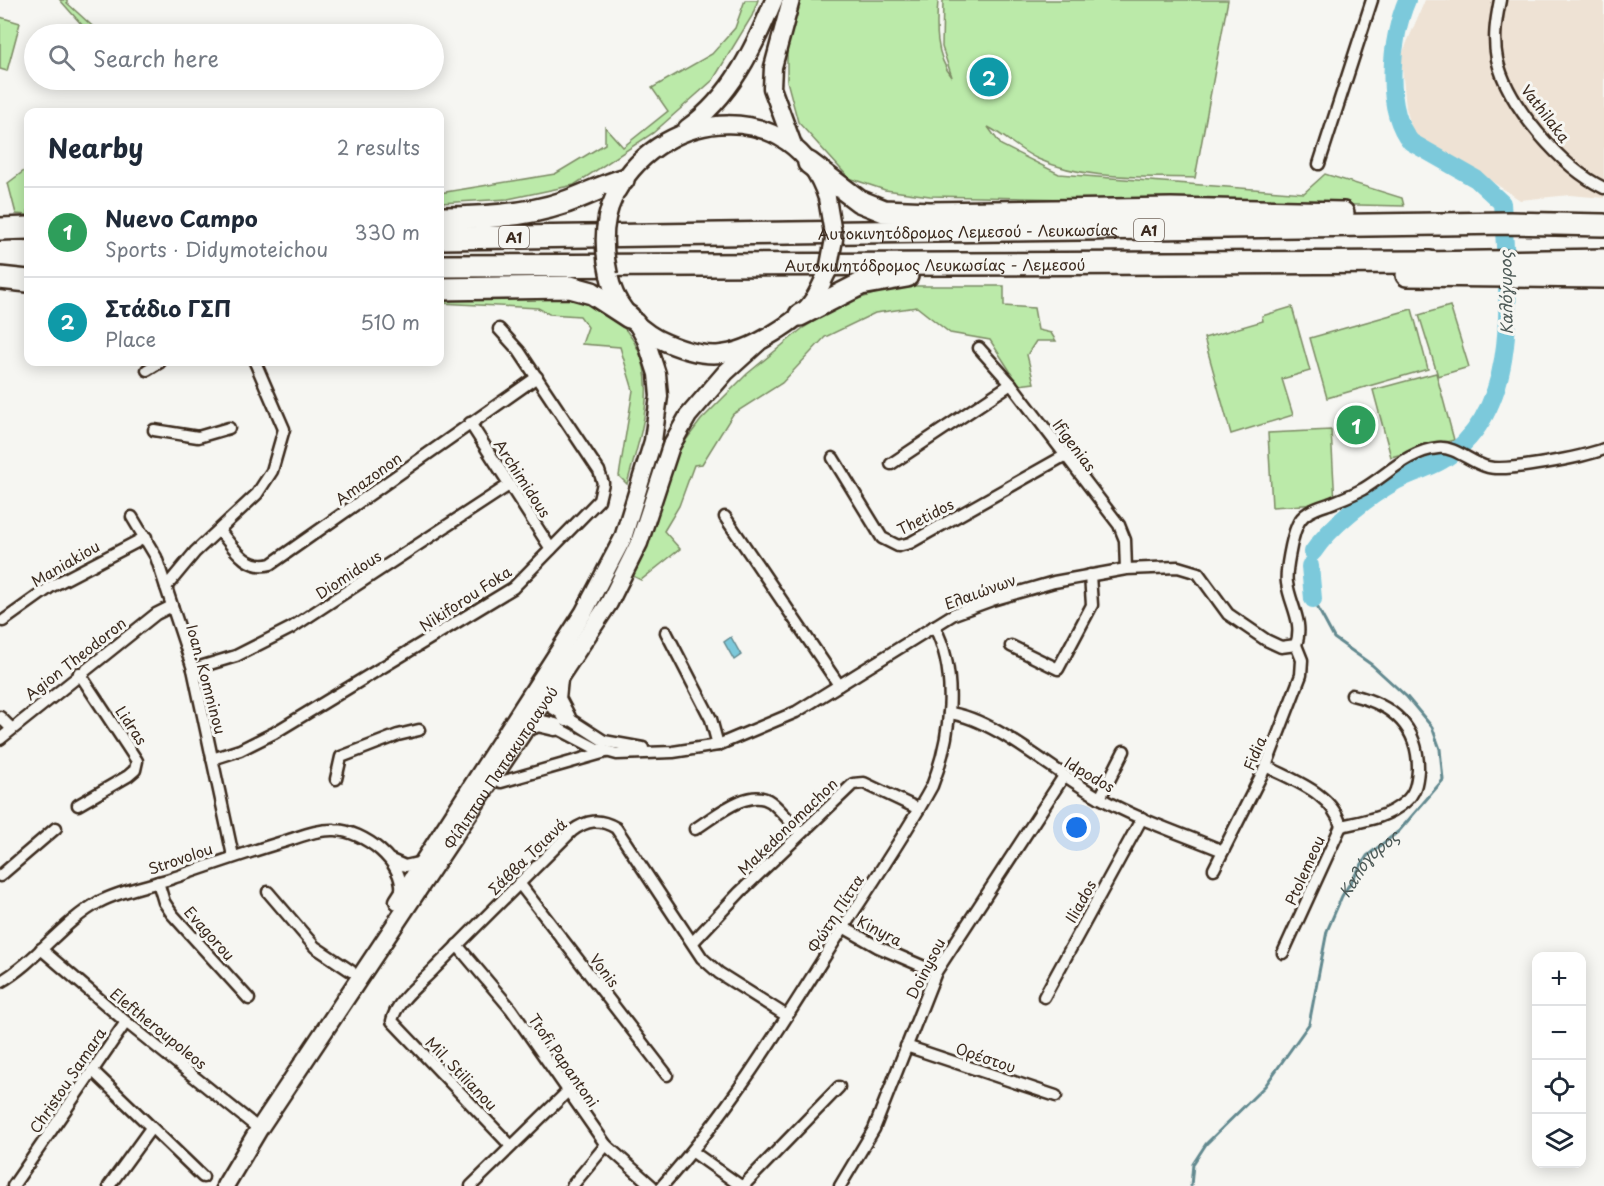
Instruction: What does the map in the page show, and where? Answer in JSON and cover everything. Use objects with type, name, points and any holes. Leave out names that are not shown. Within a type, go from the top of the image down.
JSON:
[{"type":"highway","points":[[809,163],[859,201],[884,211],[930,213],[1171,209],[1433,220]]},
{"type":"highway","points":[[444,218],[506,215],[619,188]]},
{"type":"highway","points":[[1511,218],[1604,214]]},
{"type":"highway","name":"Αυτοκινητόδρομος Λεμεσού - Λευκωσίας","points":[[444,238],[1511,218],[1604,225]]},
{"type":"highway","points":[[0,229],[24,228]]},
{"type":"highway","points":[[0,243],[24,242]]},
{"type":"highway","name":"Αυτοκινητόδρομος Λευκωσίας - Λεμεσού","points":[[444,266],[1604,260]]},
{"type":"highway","points":[[1284,273],[1432,262]]},
{"type":"highway","points":[[0,275],[24,273]]},
{"type":"highway","points":[[800,315],[861,284],[900,276],[1284,273],[1526,278],[1604,276]]},
{"type":"highway","points":[[0,275],[24,281]]},
{"type":"highway","points":[[0,283],[24,282]]},
{"type":"highway","points":[[444,289],[570,287],[592,293],[632,320]]},
{"type":"highway","points":[[0,293],[24,293]]},
{"type":"main road","points":[[669,140],[682,133],[709,126],[737,124],[768,130],[794,146],[809,163],[827,198],[834,239],[828,272],[811,303],[800,315],[758,343],[726,355],[693,353],[650,335],[632,320],[612,292],[604,237],[608,210],[619,188],[637,163],[669,140],[698,120],[732,82],[758,39],[774,0]]},
{"type":"main road","points":[[791,0],[773,67],[772,88],[794,146]]},
{"type":"main road","name":"Φίλιππου Παπακυπριανού","points":[[225,1186],[255,1125],[351,971],[423,862],[533,705],[595,595],[623,538],[653,441],[658,414],[658,384],[646,340],[632,320]]},
{"type":"main road","name":"Φίλιππου Παπακυπριανού","points":[[208,1182],[255,1125],[524,729],[533,705],[560,676],[609,603],[639,543],[672,446],[688,416],[726,372],[758,343]]},
{"type":"main road","points":[[524,729],[538,723],[561,722],[557,699],[560,676]]},
{"type":"street","points":[[1319,164],[1372,0]]},
{"type":"street","name":"Vathilaka","points":[[1500,0],[1494,27],[1497,60],[1510,94],[1567,163],[1591,182],[1604,188]]},
{"type":"street","name":"Nikiforou Foka","points":[[212,759],[264,739],[475,612],[520,582],[597,503],[603,483],[599,471],[519,351],[499,329]]},
{"type":"street","name":"Ifigenias","points":[[979,348],[1011,384],[1119,525],[1125,540],[1126,569]]},
{"type":"street","points":[[147,370],[154,366]]},
{"type":"street","points":[[166,587],[190,558],[264,486],[272,471],[283,439],[283,424],[257,366]]},
{"type":"street","name":"Amazonon","points":[[219,530],[248,563],[259,566],[271,564],[537,377]]},
{"type":"street","points":[[891,464],[1011,384]]},
{"type":"street","name":"Archimidous","points":[[470,423],[552,549]]},
{"type":"street","points":[[154,430],[198,437],[229,428]]},
{"type":"street","name":"Fidia","points":[[1214,869],[1266,766],[1301,675],[1302,660],[1296,645],[1299,628],[1287,583],[1286,567],[1298,523],[1307,513],[1363,489],[1417,453],[1436,448],[1453,450],[1478,464],[1496,468],[1576,458],[1604,449]]},
{"type":"street","name":"Thetidos","points":[[832,458],[882,538],[898,546],[910,543],[1064,456]]},
{"type":"street","name":"Diomidous","points":[[193,669],[236,656],[291,628],[509,485]]},
{"type":"street","name":"Ioan. Komninou","points":[[132,517],[146,537],[166,587],[193,669],[233,856]]},
{"type":"street","points":[[725,517],[839,685]]},
{"type":"street","name":"Maniakiou","points":[[3,621],[52,586],[146,537]]},
{"type":"street","name":"Ελαιώνων","points":[[533,705],[606,752],[629,754],[674,752],[718,745],[796,712],[954,614],[992,600],[1090,575],[1126,569],[1178,567],[1198,573],[1228,614],[1266,640],[1281,646],[1296,645]]},
{"type":"street","points":[[1011,646],[1058,669],[1092,605],[1090,575]]},
{"type":"street","name":"Agion Theodoron","points":[[0,739],[10,728],[79,673],[156,614],[172,606]]},
{"type":"street","name":"Φώτη Πίττα","points":[[662,1186],[693,1152],[787,1016],[919,809],[939,767],[949,713],[945,658],[934,626]]},
{"type":"street","points":[[666,632],[711,719],[718,745]]},
{"type":"street","name":"Lidras","points":[[78,805],[129,777],[135,770],[137,762],[133,752],[79,673]]},
{"type":"street","points":[[1341,826],[1373,819],[1396,809],[1410,797],[1417,780],[1415,744],[1402,719],[1381,703],[1352,694]]},
{"type":"street","name":"Ελαιώνων","points":[[533,705],[561,722],[604,741],[674,752]]},
{"type":"street","name":"Idpodos","points":[[949,713],[973,718],[1100,798],[1223,851]]},
{"type":"street","points":[[0,717],[10,728]]},
{"type":"street","points":[[336,779],[341,757],[398,735],[419,730]]},
{"type":"street","points":[[1100,798],[1124,751]]},
{"type":"street","points":[[501,782],[606,752]]},
{"type":"street","name":"Ptolemeou","points":[[1266,766],[1329,802],[1341,826],[1284,953]]},
{"type":"street","name":"Doinysou","points":[[840,1186],[874,1129],[936,972],[1064,776]]},
{"type":"street","name":"Makedonomachon","points":[[693,942],[846,789],[858,782],[919,809]]},
{"type":"street","points":[[694,829],[744,800],[757,796],[771,802],[801,833]]},
{"type":"street","name":"Iliados","points":[[1044,998],[1142,818]]},
{"type":"street","name":"Σάββα Τσιανά","points":[[392,1022],[400,1004],[457,945],[572,831],[591,821],[603,821],[619,831],[702,958],[718,973],[787,1016]]},
{"type":"street","points":[[0,876],[56,828]]},
{"type":"street","name":"Strovolou","points":[[0,982],[21,969],[75,917],[102,901],[233,856],[317,832],[337,830],[362,837],[388,858],[405,867],[423,862]]},
{"type":"street","name":"Strovolou","points":[[388,858],[401,877],[401,896]]},
{"type":"street","name":"Evagorou","points":[[158,882],[164,902],[172,914],[249,999]]},
{"type":"street","name":"Vonis","points":[[519,883],[667,1075]]},
{"type":"street","points":[[268,892],[315,947],[351,971]]},
{"type":"street","name":"Kinyra","points":[[843,927],[878,948],[936,972]]},
{"type":"street","name":"Ttofi Papantoni","points":[[457,945],[511,1009],[606,1145],[652,1186]]},
{"type":"street","name":"Eleftheroupoleos","points":[[42,949],[126,1022],[255,1125]]},
{"type":"street","name":"Christou Samara","points":[[13,1186],[126,1022]]},
{"type":"street","name":"Mil. Stilianou","points":[[392,1022],[510,1146]]},
{"type":"street","name":"Ορέστου","points":[[906,1046],[1056,1096]]},
{"type":"street","points":[[92,1070],[208,1182]]},
{"type":"street","points":[[693,1152],[742,1186],[839,1087]]},
{"type":"street","points":[[471,1186],[567,1092]]},
{"type":"street","points":[[109,1186],[151,1128]]},
{"type":"street","points":[[572,1186],[606,1145]]},
{"type":"shaded area","points":[[1425,0],[1604,0],[1604,198],[1570,195],[1520,200],[1467,165],[1414,137],[1406,108],[1401,57]]},
{"type":"green space","points":[[60,0],[67,0],[67,3],[90,24],[81,24]]},
{"type":"green space","points":[[745,0],[758,0],[752,16],[713,80],[653,133],[574,185],[508,199],[444,203],[444,192],[555,174],[605,144],[605,127],[623,147],[668,111],[652,88],[712,54],[735,28]]},
{"type":"green space","points":[[800,0],[938,0],[938,40],[942,60],[952,77],[942,47],[943,0],[1228,0],[1195,178],[1115,176],[1076,171],[1038,159],[988,127],[1001,145],[1059,174],[1304,193],[1325,174],[1402,198],[1404,206],[930,196],[885,190],[849,178],[798,122],[787,81],[787,44]]},
{"type":"green space","points":[[0,17],[20,23],[7,71],[0,69]]},
{"type":"green space","points":[[24,171],[24,215],[16,214],[8,183]]},
{"type":"green space","points":[[899,286],[1004,286],[1004,306],[1034,308],[1038,330],[1051,333],[1056,341],[1036,341],[1027,355],[1034,383],[1019,385],[990,340],[950,333],[917,307],[875,313],[825,337],[782,383],[733,414],[702,464],[694,465],[679,506],[664,531],[680,549],[641,580],[633,576],[680,448],[701,420],[747,374],[803,328],[842,304]]},
{"type":"green space","points":[[577,294],[613,317],[630,335],[640,354],[645,375],[644,418],[627,484],[619,476],[633,390],[620,347],[582,344],[588,327],[580,316],[549,314],[538,308],[444,303],[444,295]]},
{"type":"green space","points":[[1450,306],[1469,367],[1438,376],[1419,315]]},
{"type":"green space","points":[[1292,307],[1310,371],[1282,379],[1293,415],[1231,434],[1204,338],[1263,321],[1262,316]]},
{"type":"green space","points":[[1412,309],[1428,369],[1327,398],[1310,338]]},
{"type":"green space","points":[[1436,373],[1454,440],[1391,457],[1373,390]]},
{"type":"green space","points":[[1331,430],[1335,503],[1272,507],[1268,433]]},
{"type":"water","points":[[731,637],[741,655],[734,660],[724,642]]},
{"type":"waterway","name":"Καλόγυρος","points":[[1313,552],[1339,522],[1374,495],[1396,481],[1441,461],[1468,439],[1487,411],[1499,379],[1505,344],[1507,271],[1502,203],[1476,179],[1411,142],[1402,128],[1396,111],[1392,72],[1397,33],[1407,0]]},
{"type":"waterway","name":"Καλόγυρος","points":[[1310,566],[1313,599]]},
{"type":"waterway","name":"Καλόγυρος","points":[[1191,1186],[1193,1164],[1206,1144],[1265,1086],[1309,1024],[1327,931],[1342,896],[1367,856],[1399,831],[1443,780],[1440,749],[1432,727],[1407,697],[1372,665],[1334,638],[1313,599]]},
{"type":"place","name":"Στάδιο ΓΣΠ","points":[[989,77]]},
{"type":"place","name":"Nuevo Campo","points":[[1356,425]]}]
